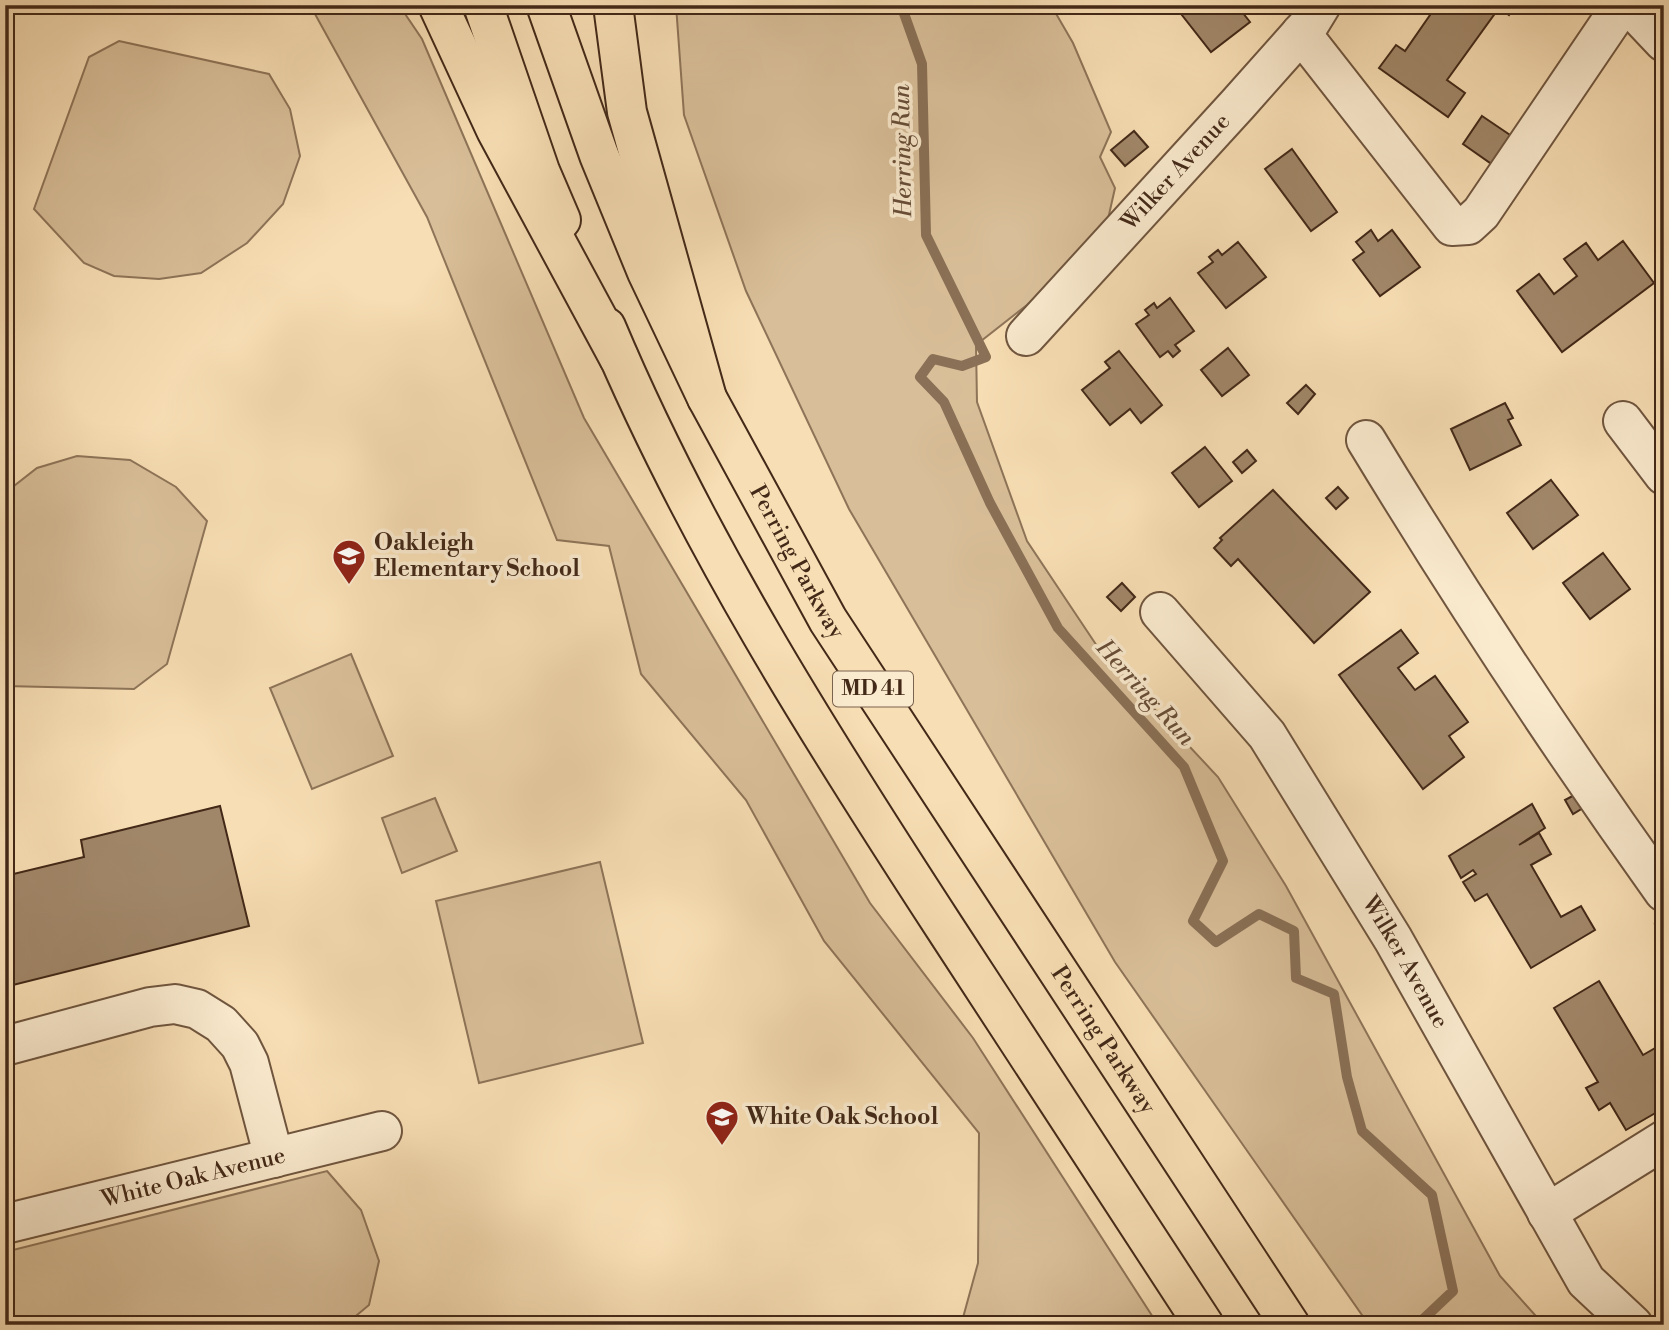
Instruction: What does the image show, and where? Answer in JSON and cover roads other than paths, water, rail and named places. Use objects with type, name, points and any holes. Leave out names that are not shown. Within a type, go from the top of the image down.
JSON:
[{"type":"main road","points":[[439,5],[496,130],[619,358]]},
{"type":"main road","name":"MD 41","points":[[483,5],[540,171],[619,358],[693,509],[775,656],[850,780],[1204,1325]]},
{"type":"main road","name":"Perring Parkway","points":[[546,5],[609,179],[647,272],[707,398],[828,620],[1290,1325]]},
{"type":"main road","points":[[613,5],[627,112],[707,398]]},
{"type":"street","points":[[1311,19],[1452,226],[1468,225],[1481,213],[1622,5]]},
{"type":"street","points":[[1629,5],[1664,42]]},
{"type":"street","name":"Wilker Avenue","points":[[1026,336],[1311,19]]},
{"type":"street","points":[[1623,421],[1664,475]]},
{"type":"street","points":[[1366,440],[1463,599],[1580,774],[1664,892]]},
{"type":"street","name":"Wilker Avenue","points":[[1160,612],[1268,735],[1393,939],[1587,1281],[1633,1325]]},
{"type":"street","points":[[5,1046],[150,1007],[175,1003],[197,1009],[221,1024],[240,1045],[250,1063],[274,1158]]},
{"type":"street","name":"White Oak Avenue","points":[[5,1224],[383,1131]]},
{"type":"street","points":[[1547,1213],[1664,1140]]},
{"type":"waterway","name":"Herring Run","points":[[901,5],[922,64],[926,235],[986,357],[962,366],[933,359],[920,377],[944,402],[990,503],[1058,628],[1184,767],[1223,861],[1193,921],[1216,942],[1259,914],[1294,931],[1296,978],[1334,994],[1347,1077],[1362,1131],[1432,1195],[1453,1291],[1417,1325]]},
{"type":"place","name":"Oakleigh Elementary School","points":[[349,586]]},
{"type":"place","name":"White Oak School","points":[[722,1147]]}]
